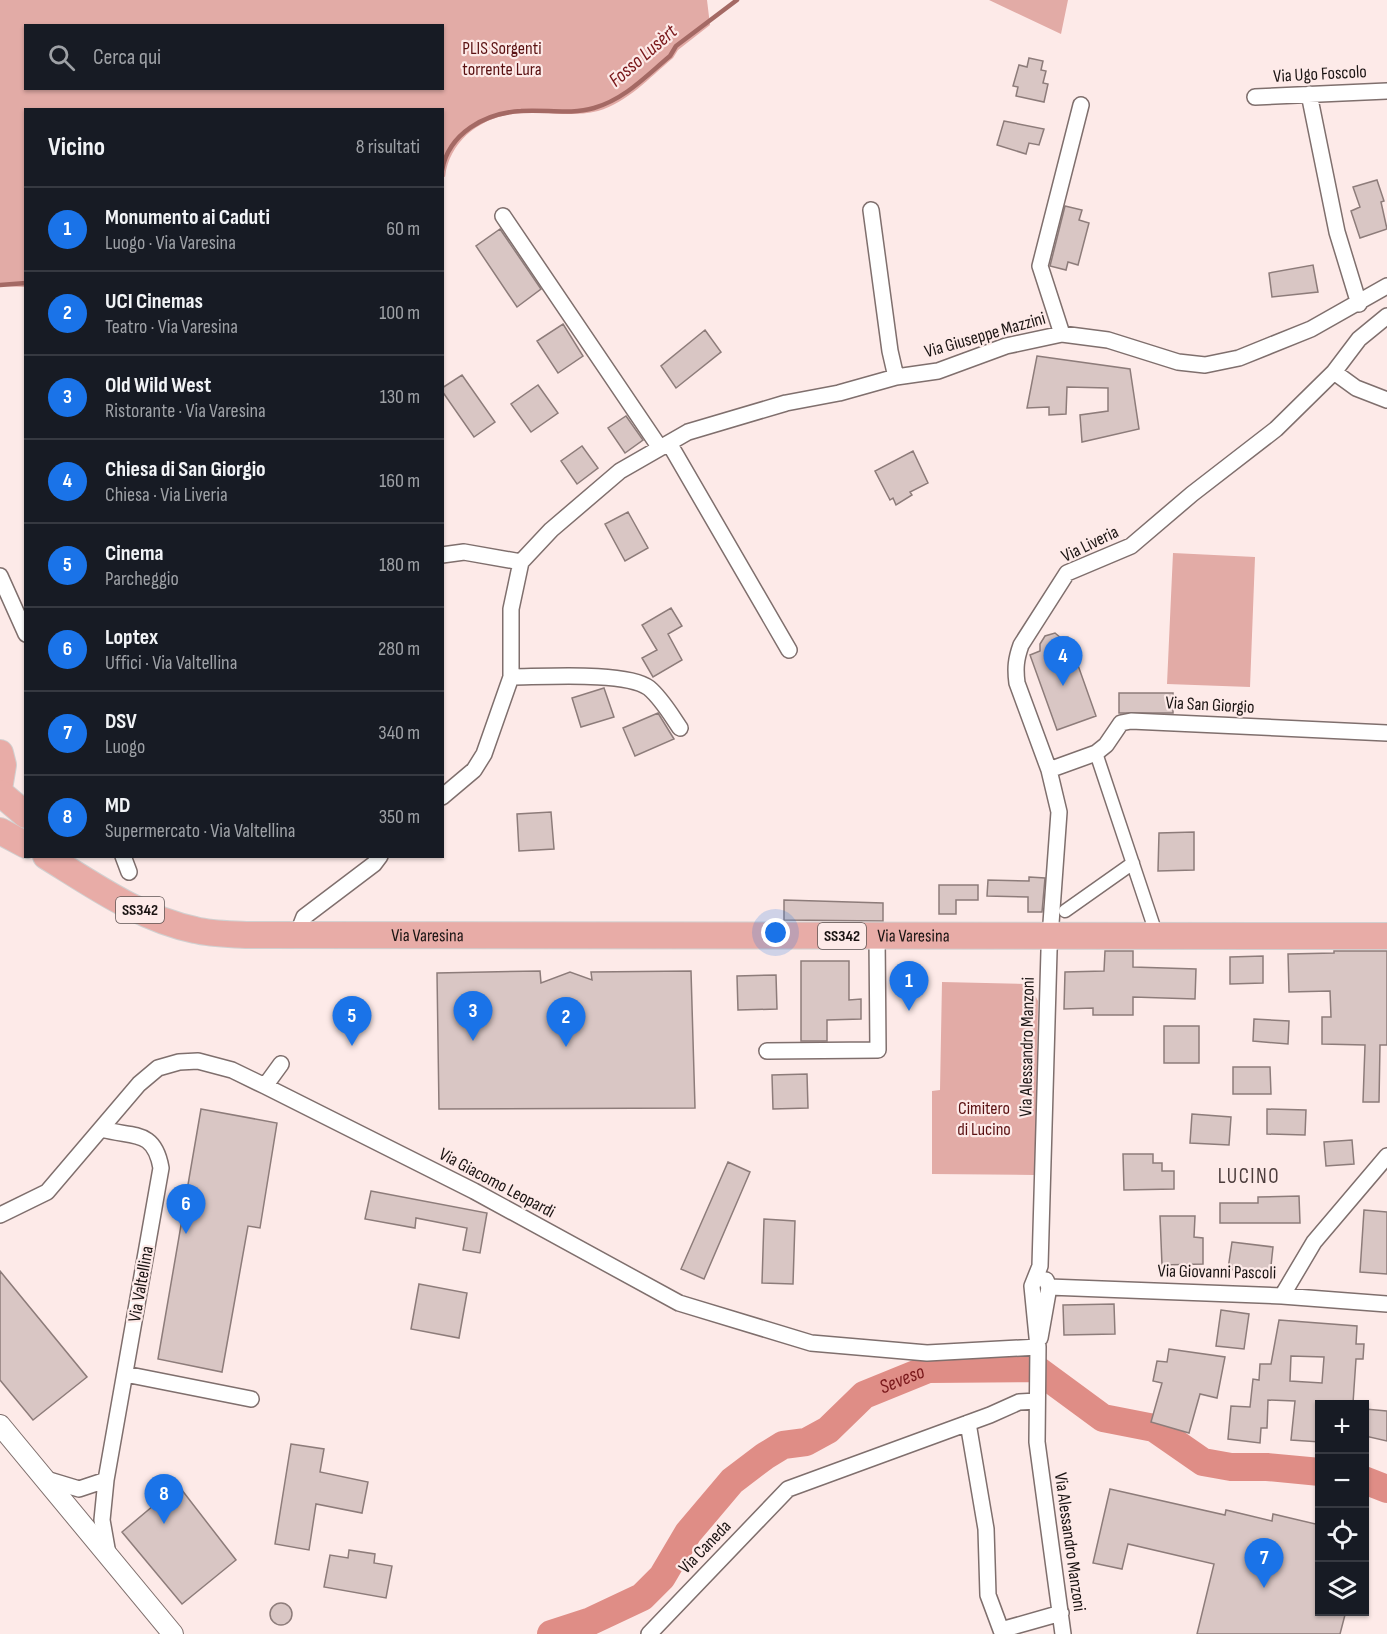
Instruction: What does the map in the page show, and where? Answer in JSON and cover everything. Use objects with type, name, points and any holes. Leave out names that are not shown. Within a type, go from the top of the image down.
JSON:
[{"type":"main road","points":[[0,753],[3,765],[0,783]]},
{"type":"main road","points":[[0,793],[24,813]]},
{"type":"main road","points":[[0,831],[24,843]]},
{"type":"main road","name":"SS342","points":[[49,858],[122,902],[168,923],[196,930],[246,935],[297,935]]},
{"type":"main road","name":"SS342","points":[[81,858],[146,895],[246,935]]},
{"type":"main road","name":"Via Varesina","points":[[297,935],[1387,936]]},
{"type":"street","name":"Via Ugo Foscolo","points":[[1255,97],[1387,91]]},
{"type":"street","points":[[1309,94],[1337,232],[1359,304]]},
{"type":"street","points":[[1062,334],[1040,266],[1081,105]]},
{"type":"street","points":[[871,210],[890,351],[896,377]]},
{"type":"street","points":[[503,216],[665,445],[789,650]]},
{"type":"street","name":"Via Giuseppe Mazzini","points":[[520,562],[592,494],[620,471],[688,432],[775,406],[839,393],[896,377],[938,371],[1023,340],[1062,334],[1108,340],[1178,362],[1205,365],[1239,358],[1311,329],[1359,304],[1387,286]]},
{"type":"street","name":"Via Liveria","points":[[1051,936],[1059,812],[1049,770],[1015,669],[1021,645],[1067,573],[1131,546],[1192,494],[1276,429],[1334,372],[1359,339],[1387,316]]},
{"type":"street","points":[[1334,372],[1356,388],[1387,400]]},
{"type":"street","points":[[444,555],[464,552],[520,562],[511,609],[511,677],[484,754],[474,770],[444,795]]},
{"type":"street","points":[[0,576],[24,630]]},
{"type":"street","points":[[511,677],[595,678],[634,682],[647,687],[660,699],[680,728]]},
{"type":"street","name":"Via San Giorgio","points":[[1049,770],[1096,753],[1106,745],[1121,723],[1131,721],[1387,733]]},
{"type":"street","points":[[1096,753],[1157,936]]},
{"type":"street","points":[[124,858],[129,872]]},
{"type":"street","points":[[297,935],[304,917],[374,864],[378,858]]},
{"type":"street","points":[[1065,911],[1133,863]]},
{"type":"street","points":[[767,1051],[878,1050],[877,936]]},
{"type":"street","name":"Via Alessandro Manzoni","points":[[1051,936],[1040,1266],[1032,1286],[1038,1353],[1038,1462],[1063,1634]]},
{"type":"street","name":"Via Giacomo Leopardi","points":[[0,1215],[47,1192],[140,1084],[158,1068],[178,1062],[198,1061],[232,1070],[266,1086],[474,1191],[679,1303],[811,1343],[927,1353],[1038,1353]]},
{"type":"street","points":[[266,1086],[281,1064]]},
{"type":"street","name":"Via Valtellina","points":[[102,1129],[118,1134],[136,1134],[145,1138],[153,1146],[161,1168],[106,1480],[102,1520],[109,1557]]},
{"type":"street","name":"Via Giovanni Pascoli","points":[[1049,1287],[1282,1296],[1314,1242],[1387,1156]]},
{"type":"street","name":"Via Alessandro Manzoni","points":[[1038,1353],[1045,1324],[1049,1287],[1040,1266]]},
{"type":"street","points":[[1282,1296],[1387,1304]]},
{"type":"street","points":[[125,1374],[251,1399]]},
{"type":"street","points":[[1037,1396],[968,1423],[986,1530],[988,1595],[1001,1630],[1061,1613]]},
{"type":"street","name":"Via Caneda","points":[[650,1634],[788,1489],[968,1423]]},
{"type":"street","points":[[0,1425],[173,1634]]},
{"type":"street","points":[[44,1478],[79,1489],[106,1480]]},
{"type":"green space","name":"PLIS Sorgenti torrente Lura","points":[[0,0],[707,0],[710,25],[678,50],[673,58],[629,96],[598,111],[579,114],[510,114],[483,123],[462,140],[454,151],[445,177],[444,108],[24,108],[24,287],[0,286]]},
{"type":"green space","points":[[989,0],[1068,0],[1061,34]]},
{"type":"green space","points":[[1173,553],[1255,557],[1250,687],[1167,684]]},
{"type":"green space","name":"Cimitero di Lucino","points":[[942,982],[1029,984],[1038,1001],[1035,1175],[932,1174],[932,1091],[940,1090]]},
{"type":"building","points":[[1029,58],[1043,61],[1041,70],[1046,71],[1043,83],[1048,84],[1044,102],[1016,96],[1018,87],[1013,86],[1019,65],[1027,67]]},
{"type":"building","points":[[1004,121],[1044,129],[1039,145],[1029,143],[1026,154],[997,145]]},
{"type":"building","points":[[1377,180],[1384,201],[1381,202],[1387,229],[1360,238],[1351,211],[1360,207],[1353,187]]},
{"type":"building","points":[[1065,206],[1082,210],[1079,220],[1089,223],[1078,265],[1068,262],[1066,270],[1050,266]]},
{"type":"building","points":[[500,229],[541,289],[517,307],[476,246]]},
{"type":"building","points":[[1313,265],[1318,292],[1272,297],[1269,273]]},
{"type":"building","points":[[563,324],[583,356],[558,373],[537,341]]},
{"type":"building","points":[[705,330],[721,352],[676,388],[661,366]]},
{"type":"building","points":[[1037,356],[1130,369],[1139,429],[1082,442],[1080,415],[1108,411],[1108,388],[1067,387],[1066,414],[1049,415],[1049,407],[1027,408]]},
{"type":"building","points":[[462,375],[495,422],[474,437],[444,394],[444,387]]},
{"type":"building","points":[[538,385],[558,413],[531,432],[511,404]]},
{"type":"building","points":[[626,416],[643,440],[625,453],[608,428]]},
{"type":"building","points":[[582,446],[598,468],[577,484],[561,461]]},
{"type":"building","points":[[913,451],[928,483],[910,492],[912,495],[896,505],[893,498],[890,500],[875,471]]},
{"type":"building","points":[[628,512],[648,548],[625,561],[605,524]]},
{"type":"building","points":[[671,608],[682,626],[668,634],[682,660],[653,677],[642,658],[657,650],[642,625]]},
{"type":"building","points":[[1055,633],[1061,638],[1068,637],[1096,716],[1057,730],[1030,655],[1040,651],[1040,644],[1045,636]]},
{"type":"building","points":[[604,688],[614,717],[581,727],[572,698]]},
{"type":"building","points":[[1119,693],[1173,693],[1173,713],[1119,713]]},
{"type":"building","points":[[658,713],[674,739],[635,756],[623,728]]},
{"type":"building","points":[[551,812],[554,849],[519,851],[517,814]]},
{"type":"building","points":[[1194,832],[1194,870],[1158,871],[1159,833]]},
{"type":"building","points":[[1029,877],[1045,878],[1042,912],[1028,912],[1028,897],[987,896],[988,880],[1029,881]]},
{"type":"building","points":[[939,885],[978,885],[978,900],[956,900],[956,914],[939,914]]},
{"type":"building","points":[[784,900],[883,903],[883,921],[784,920]]},
{"type":"building","points":[[1105,951],[1133,951],[1133,967],[1196,969],[1195,999],[1133,997],[1133,1015],[1093,1015],[1093,1008],[1064,1009],[1065,972],[1104,971]]},
{"type":"building","points":[[1334,951],[1387,951],[1387,1045],[1380,1045],[1379,1102],[1363,1102],[1365,1045],[1322,1044],[1322,1017],[1331,1017],[1330,991],[1289,992],[1288,954],[1334,953]]},
{"type":"building","points":[[1263,956],[1263,983],[1230,984],[1230,957]]},
{"type":"building","points":[[801,961],[849,961],[849,1000],[861,999],[861,1019],[827,1020],[827,1041],[801,1041]]},
{"type":"building","points":[[540,971],[541,983],[570,972],[592,980],[591,972],[691,971],[695,1108],[439,1109],[437,973]]},
{"type":"building","points":[[776,975],[777,1009],[738,1010],[737,976]]},
{"type":"building","points":[[1254,1019],[1289,1021],[1288,1044],[1253,1041]]},
{"type":"building","points":[[1164,1026],[1199,1026],[1199,1063],[1164,1063]]},
{"type":"building","points":[[1233,1067],[1270,1067],[1271,1094],[1233,1094]]},
{"type":"building","points":[[807,1074],[808,1108],[773,1109],[772,1075]]},
{"type":"building","points":[[201,1109],[277,1123],[260,1228],[248,1226],[222,1372],[158,1359]]},
{"type":"building","points":[[1267,1109],[1306,1110],[1305,1135],[1267,1134]]},
{"type":"building","points":[[1192,1114],[1231,1117],[1229,1145],[1190,1143]]},
{"type":"building","points":[[1352,1140],[1354,1164],[1326,1166],[1324,1142]]},
{"type":"building","points":[[1123,1154],[1153,1154],[1153,1163],[1162,1163],[1162,1171],[1174,1171],[1174,1189],[1124,1190]]},
{"type":"building","points":[[728,1162],[750,1172],[704,1279],[681,1269]]},
{"type":"building","points":[[371,1191],[487,1213],[480,1253],[463,1250],[467,1228],[416,1218],[415,1228],[365,1219]]},
{"type":"building","points":[[1299,1196],[1300,1223],[1220,1223],[1220,1203],[1258,1203],[1258,1197]]},
{"type":"building","points":[[1364,1210],[1387,1212],[1387,1274],[1360,1272]]},
{"type":"building","points":[[1160,1216],[1195,1216],[1194,1237],[1203,1238],[1203,1264],[1162,1265]]},
{"type":"building","points":[[764,1219],[795,1221],[793,1284],[762,1283]]},
{"type":"building","points":[[1232,1242],[1273,1247],[1270,1275],[1228,1269]]},
{"type":"building","points":[[0,1271],[87,1377],[33,1420],[0,1380]]},
{"type":"building","points":[[419,1284],[467,1293],[459,1338],[411,1329]]},
{"type":"building","points":[[1114,1304],[1115,1334],[1064,1335],[1063,1305]]},
{"type":"building","points":[[1221,1310],[1249,1314],[1244,1349],[1216,1346]]},
{"type":"building","points":[[1279,1320],[1357,1326],[1356,1344],[1364,1344],[1363,1359],[1356,1359],[1353,1400],[1315,1400],[1315,1442],[1291,1440],[1295,1401],[1268,1400],[1267,1428],[1261,1428],[1260,1443],[1228,1439],[1231,1406],[1250,1407],[1253,1379],[1259,1380],[1260,1364],[1271,1364]],"holes":[[[1291,1356],[1324,1357],[1322,1383],[1290,1381]]]},
{"type":"building","points":[[1169,1349],[1225,1357],[1217,1398],[1200,1394],[1189,1433],[1151,1422],[1162,1383],[1153,1381],[1157,1361],[1167,1362]]},
{"type":"building","points":[[1369,1409],[1387,1411],[1387,1441],[1369,1437]]},
{"type":"building","points":[[291,1444],[324,1449],[320,1472],[368,1482],[362,1513],[316,1504],[309,1550],[275,1544]]},
{"type":"building","points":[[178,1485],[236,1560],[182,1604],[122,1532]]},
{"type":"building","points":[[1110,1489],[1225,1515],[1226,1510],[1272,1521],[1273,1514],[1315,1524],[1315,1616],[1345,1616],[1340,1634],[1197,1634],[1214,1564],[1128,1544],[1122,1569],[1093,1563]]},
{"type":"building","points":[[349,1550],[375,1554],[374,1563],[392,1566],[386,1598],[324,1587],[330,1555],[348,1558]]},
{"type":"building","points":[[281,1603],[289,1606],[292,1614],[289,1622],[281,1625],[273,1622],[270,1614],[273,1606]]},
{"type":"waterway","name":"Fosso Lusèrt","points":[[444,164],[452,145],[461,136],[471,127],[494,116],[521,111],[585,110],[616,99],[670,56],[676,46],[737,0]]},
{"type":"waterway","name":"Fosso Lusèrt","points":[[0,285],[24,283]]},
{"type":"waterway","name":"Seveso","points":[[551,1634],[591,1621],[642,1597],[662,1577],[688,1533],[732,1481],[765,1456],[783,1445],[806,1442],[828,1430],[864,1395],[928,1369],[1035,1368],[1103,1418],[1154,1428],[1203,1462],[1231,1467],[1267,1467],[1315,1472]]},
{"type":"waterway","name":"Seveso","points":[[1369,1482],[1387,1489]]},
{"type":"place","name":"Chiesa di San Giorgio","points":[[1063,686]]},
{"type":"place","name":"Monumento ai Caduti","points":[[909,1011]]},
{"type":"place","name":"Old Wild West","points":[[473,1041]]},
{"type":"place","name":"Cinema","points":[[352,1046]]},
{"type":"place","name":"UCI Cinemas","points":[[566,1047]]},
{"type":"place","name":"Loptex","points":[[186,1234]]},
{"type":"place","name":"MD","points":[[164,1524]]},
{"type":"place","name":"DSV","points":[[1264,1588]]},
{"type":"district","name":"LUCINO","points":[[1249,1176]]}]
